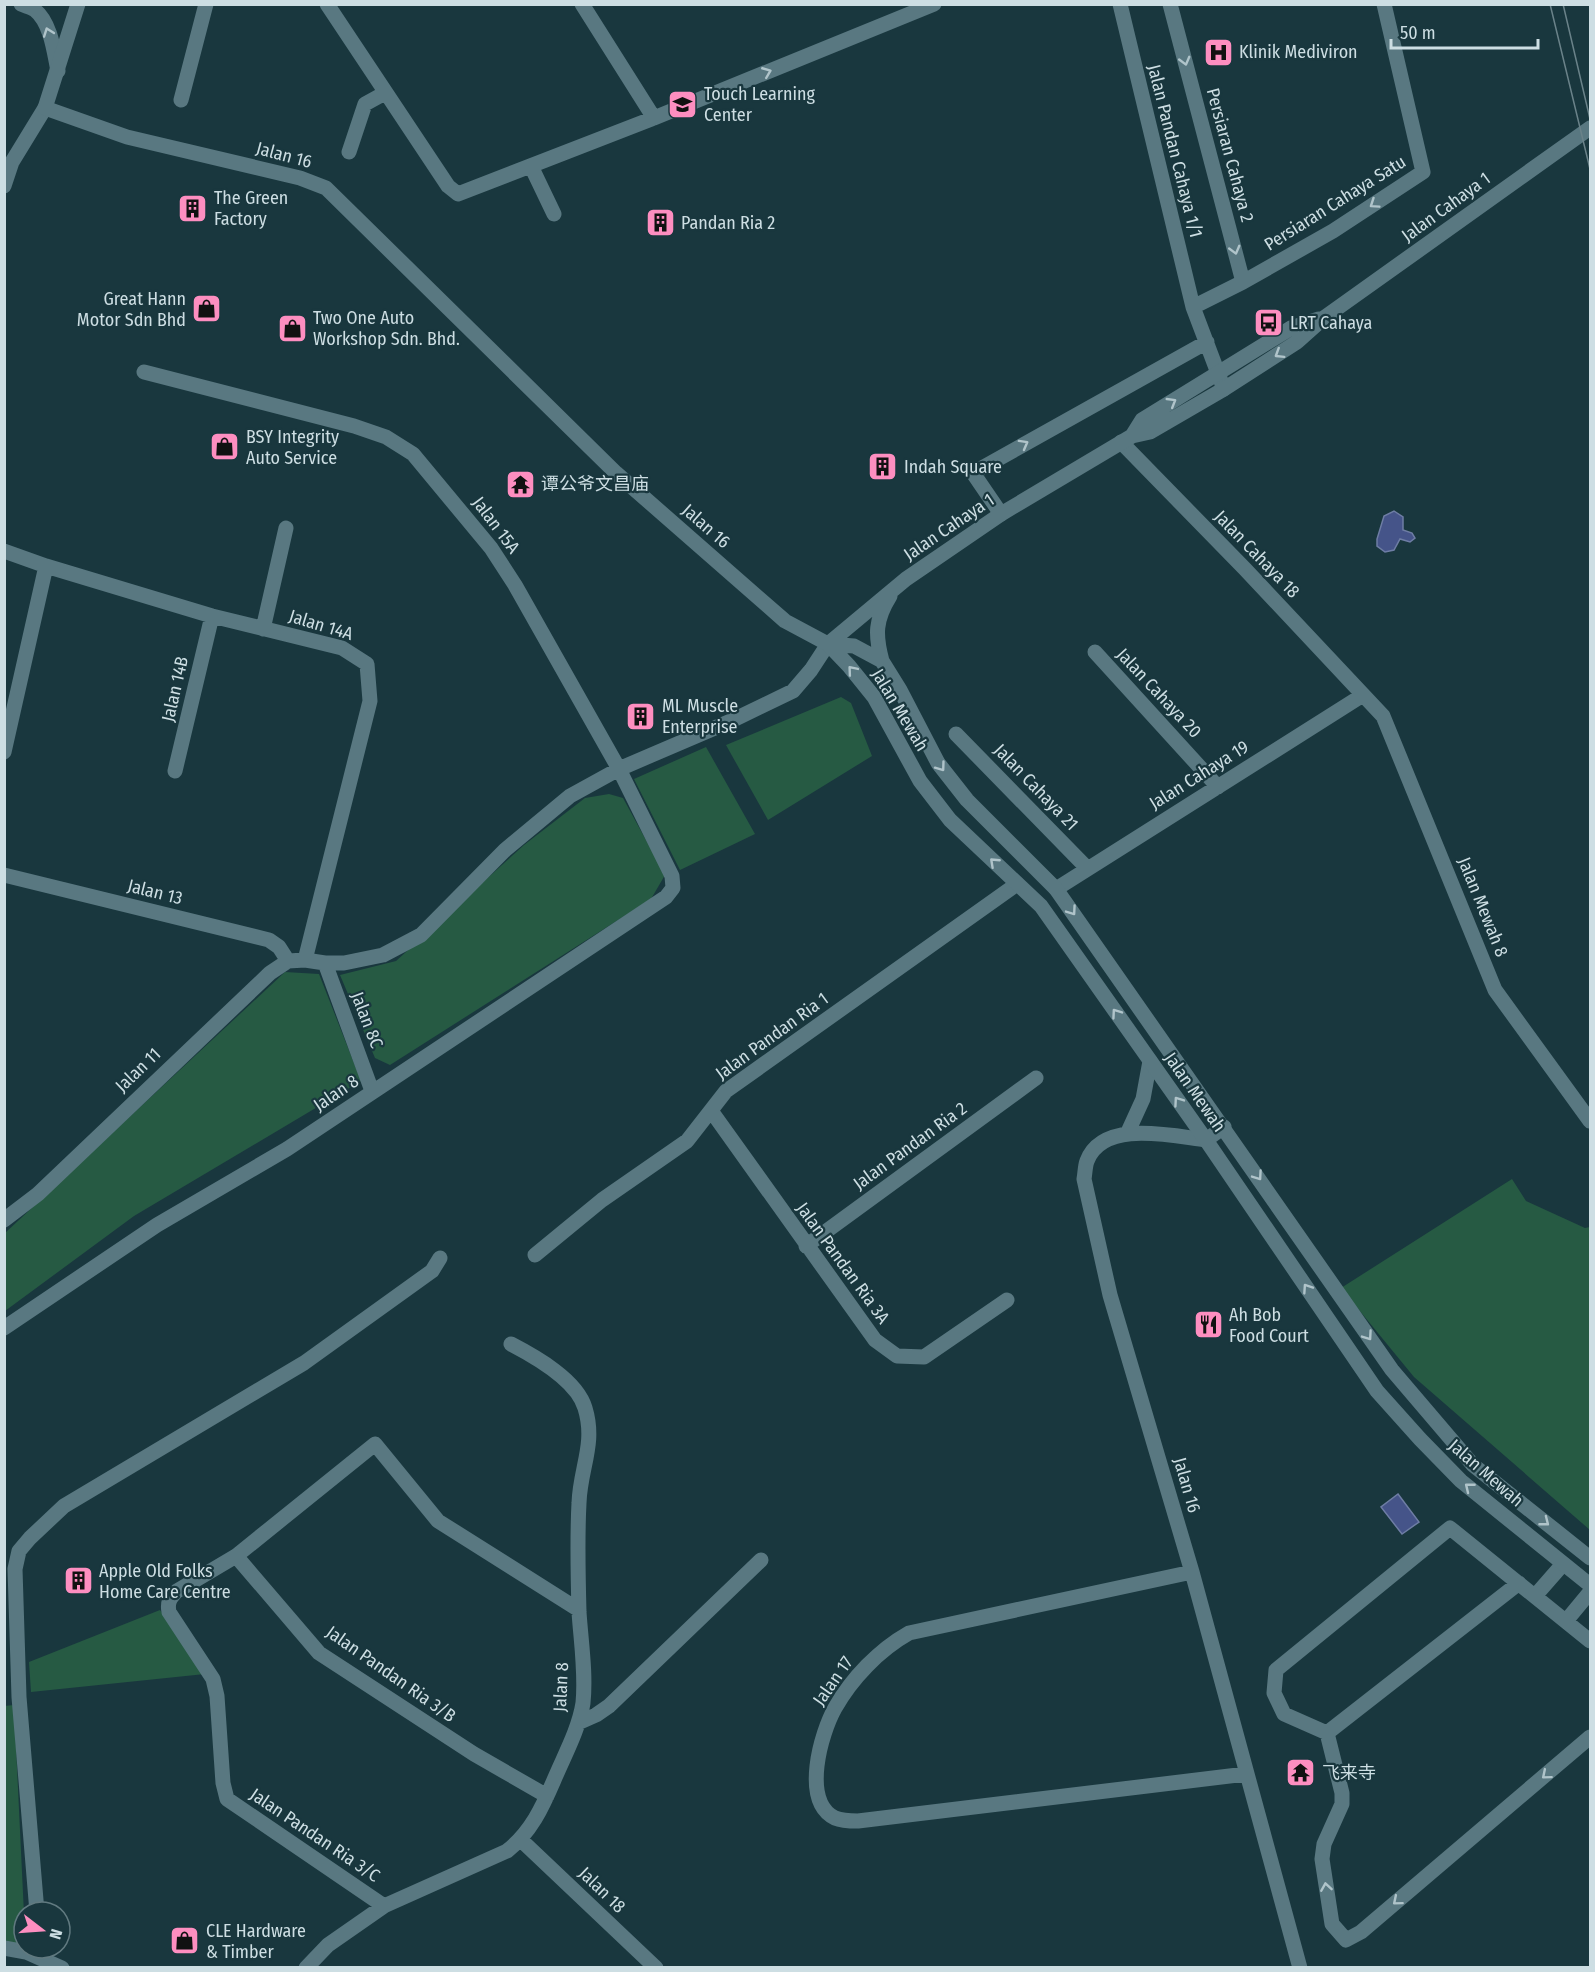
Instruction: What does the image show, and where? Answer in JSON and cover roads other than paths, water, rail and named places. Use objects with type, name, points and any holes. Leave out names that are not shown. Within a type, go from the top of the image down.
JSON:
[{"type":"street","points":[[21,4],[34,10],[44,22],[58,71]]},
{"type":"street","points":[[4,186],[8,161],[45,108],[78,4]]},
{"type":"street","points":[[181,100],[206,4]]},
{"type":"street","points":[[327,4],[448,186],[458,194],[654,118],[934,4]]},
{"type":"street","points":[[582,4],[654,118]]},
{"type":"street","name":"Jalan Pandan Cahaya 1/1","points":[[1120,4],[1193,307],[1222,381]]},
{"type":"street","name":"Persiaran Cahaya 2","points":[[1170,4],[1243,282]]},
{"type":"street","name":"Persiaran Cahaya Satu","points":[[1193,307],[1243,282],[1333,231],[1423,172],[1384,4]]},
{"type":"street","points":[[350,152],[365,104],[385,93]]},
{"type":"street","name":"Jalan 16","points":[[45,108],[127,137],[300,178],[326,188],[616,473],[785,621],[828,644]]},
{"type":"street","name":"Jalan Cahaya 1","points":[[828,644],[896,586],[1001,514],[1126,439],[1150,432],[1222,381],[1298,342],[1324,317],[1590,128]]},
{"type":"street","points":[[531,166],[554,214]]},
{"type":"street","points":[[1001,514],[973,473],[1207,342]]},
{"type":"street","name":"Jalan 15A","points":[[144,372],[354,426],[386,437],[413,454],[491,548],[515,585],[619,769],[672,876]]},
{"type":"street","name":"Jalan Cahaya 18","points":[[1126,439],[1363,695]]},
{"type":"street","points":[[263,628],[286,528]]},
{"type":"street","name":"Jalan 14A","points":[[4,551],[212,616],[342,648],[367,664],[370,701],[305,960]]},
{"type":"street","points":[[4,752],[46,566]]},
{"type":"street","points":[[882,661],[876,640],[878,621],[884,605],[896,586]]},
{"type":"street","name":"Jalan 14B","points":[[176,771],[212,616]]},
{"type":"street","points":[[288,961],[344,963],[383,955],[421,935],[505,850],[570,796],[619,769],[731,721],[793,691],[811,670],[828,644]]},
{"type":"street","name":"Jalan Mewah","points":[[828,644],[854,646],[882,661],[900,690],[938,763],[968,800],[1056,889],[1392,1370],[1433,1421],[1473,1465],[1590,1558]]},
{"type":"street","name":"Jalan Mewah","points":[[828,644],[874,697],[920,781],[950,820],[1041,906],[1206,1140],[1377,1391],[1419,1439],[1461,1481],[1590,1585]]},
{"type":"street","name":"Jalan Cahaya 20","points":[[1095,652],[1218,787]]},
{"type":"street","name":"Jalan Cahaya 19","points":[[1056,889],[1363,695]]},
{"type":"street","name":"Jalan Mewah 8","points":[[1363,695],[1383,716],[1389,726],[1496,990],[1590,1120]]},
{"type":"street","name":"Jalan Cahaya 21","points":[[956,734],[1088,869]]},
{"type":"street","name":"Jalan 13","points":[[4,875],[269,940],[279,946],[288,961]]},
{"type":"street","name":"Jalan 8","points":[[4,1328],[157,1225],[287,1149],[666,897],[673,888],[672,876]]},
{"type":"street","name":"Jalan Pandan Ria 1","points":[[535,1255],[602,1200],[687,1141],[712,1112],[726,1091],[1017,884]]},
{"type":"street","name":"Jalan 11","points":[[4,1220],[38,1194],[237,1003],[270,973],[288,961]]},
{"type":"street","name":"Jalan 8C","points":[[325,963],[372,1091]]},
{"type":"street","points":[[1128,1134],[1143,1099],[1150,1061]]},
{"type":"street","name":"Jalan Pandan Ria 2","points":[[806,1246],[1036,1078]]},
{"type":"street","name":"Jalan Pandan Ria 3A","points":[[712,1112],[875,1340],[897,1356],[924,1357],[1007,1300]]},
{"type":"street","points":[[1206,1140],[1224,1127]]},
{"type":"street","name":"Jalan 16","points":[[1206,1140],[1154,1134],[1110,1137],[1097,1146],[1087,1161],[1084,1179],[1110,1295],[1192,1572],[1300,1968]]},
{"type":"street","points":[[36,1900],[12,1697],[15,1569],[11,1561],[30,1538],[64,1506],[304,1363],[432,1270],[440,1258]]},
{"type":"street","name":"Jalan 8","points":[[306,1968],[328,1945],[384,1906],[507,1851],[522,1840],[547,1796],[578,1723],[584,1687],[579,1610],[579,1500],[590,1435],[585,1406],[566,1379],[532,1355],[511,1344]]},
{"type":"street","name":"Jalan Pandan Ria 3/C","points":[[384,1906],[227,1799],[223,1783],[217,1696],[213,1680],[169,1612],[170,1598],[177,1591],[236,1556],[375,1444],[438,1521],[579,1610]]},
{"type":"street","points":[[1328,1733],[1284,1714],[1274,1693],[1276,1670],[1450,1528],[1590,1641]]},
{"type":"street","name":"Jalan Pandan Ria 3/B","points":[[236,1556],[320,1653],[474,1754],[547,1796]]},
{"type":"street","points":[[578,1723],[609,1706],[761,1560]]},
{"type":"street","points":[[1535,1596],[1563,1564]]},
{"type":"street","name":"Jalan 17","points":[[1192,1572],[909,1634],[892,1643],[876,1656],[849,1687],[832,1715],[818,1752],[819,1800],[825,1810],[835,1818],[858,1821],[1246,1774]]},
{"type":"street","points":[[1328,1733],[1519,1583]]},
{"type":"street","points":[[1566,1622],[1590,1592]]},
{"type":"street","points":[[1328,1733],[1342,1793],[1342,1804],[1324,1844],[1322,1859],[1332,1924],[1346,1940],[1361,1932],[1590,1737]]},
{"type":"street","name":"Jalan 18","points":[[522,1840],[656,1968]]},
{"type":"water","points":[[1394,511],[1403,517],[1403,530],[1412,533],[1415,538],[1410,542],[1400,539],[1394,550],[1385,552],[1377,546],[1377,539],[1384,516]]},
{"type":"water","points":[[1398,1494],[1419,1522],[1402,1534],[1381,1507]]},
{"type":"tram line","points":[[1550,4],[1590,169]]},
{"type":"tram line","points":[[1563,4],[1590,119]]},
{"type":"place","name":"Klinik Mediviron","points":[[1218,52]]},
{"type":"place","name":"Touch Learning Center","points":[[683,104]]},
{"type":"place","name":"The Green Factory","points":[[193,208]]},
{"type":"place","name":"Pandan Ria 2","points":[[660,223]]},
{"type":"place","name":"Great Hann Motor Sdn Bhd","points":[[207,309]]},
{"type":"place","name":"LRT Cahaya","points":[[1269,323]]},
{"type":"place","name":"Two One Auto Workshop Sdn. Bhd.","points":[[292,328]]},
{"type":"place","name":"BSY Integrity Auto Service","points":[[225,447]]},
{"type":"place","name":"Indah Square","points":[[883,467]]},
{"type":"place","name":"谭公爷文昌庙","points":[[520,484]]},
{"type":"place","name":"ML Muscle Enterprise","points":[[641,716]]},
{"type":"place","name":"Ah Bob Food Court","points":[[1208,1325]]},
{"type":"place","name":"Apple Old Folks Home Care Centre","points":[[78,1581]]},
{"type":"place","name":"飞来寺","points":[[1301,1773]]},
{"type":"place","name":"CLE Hardware & Timber","points":[[185,1941]]}]
